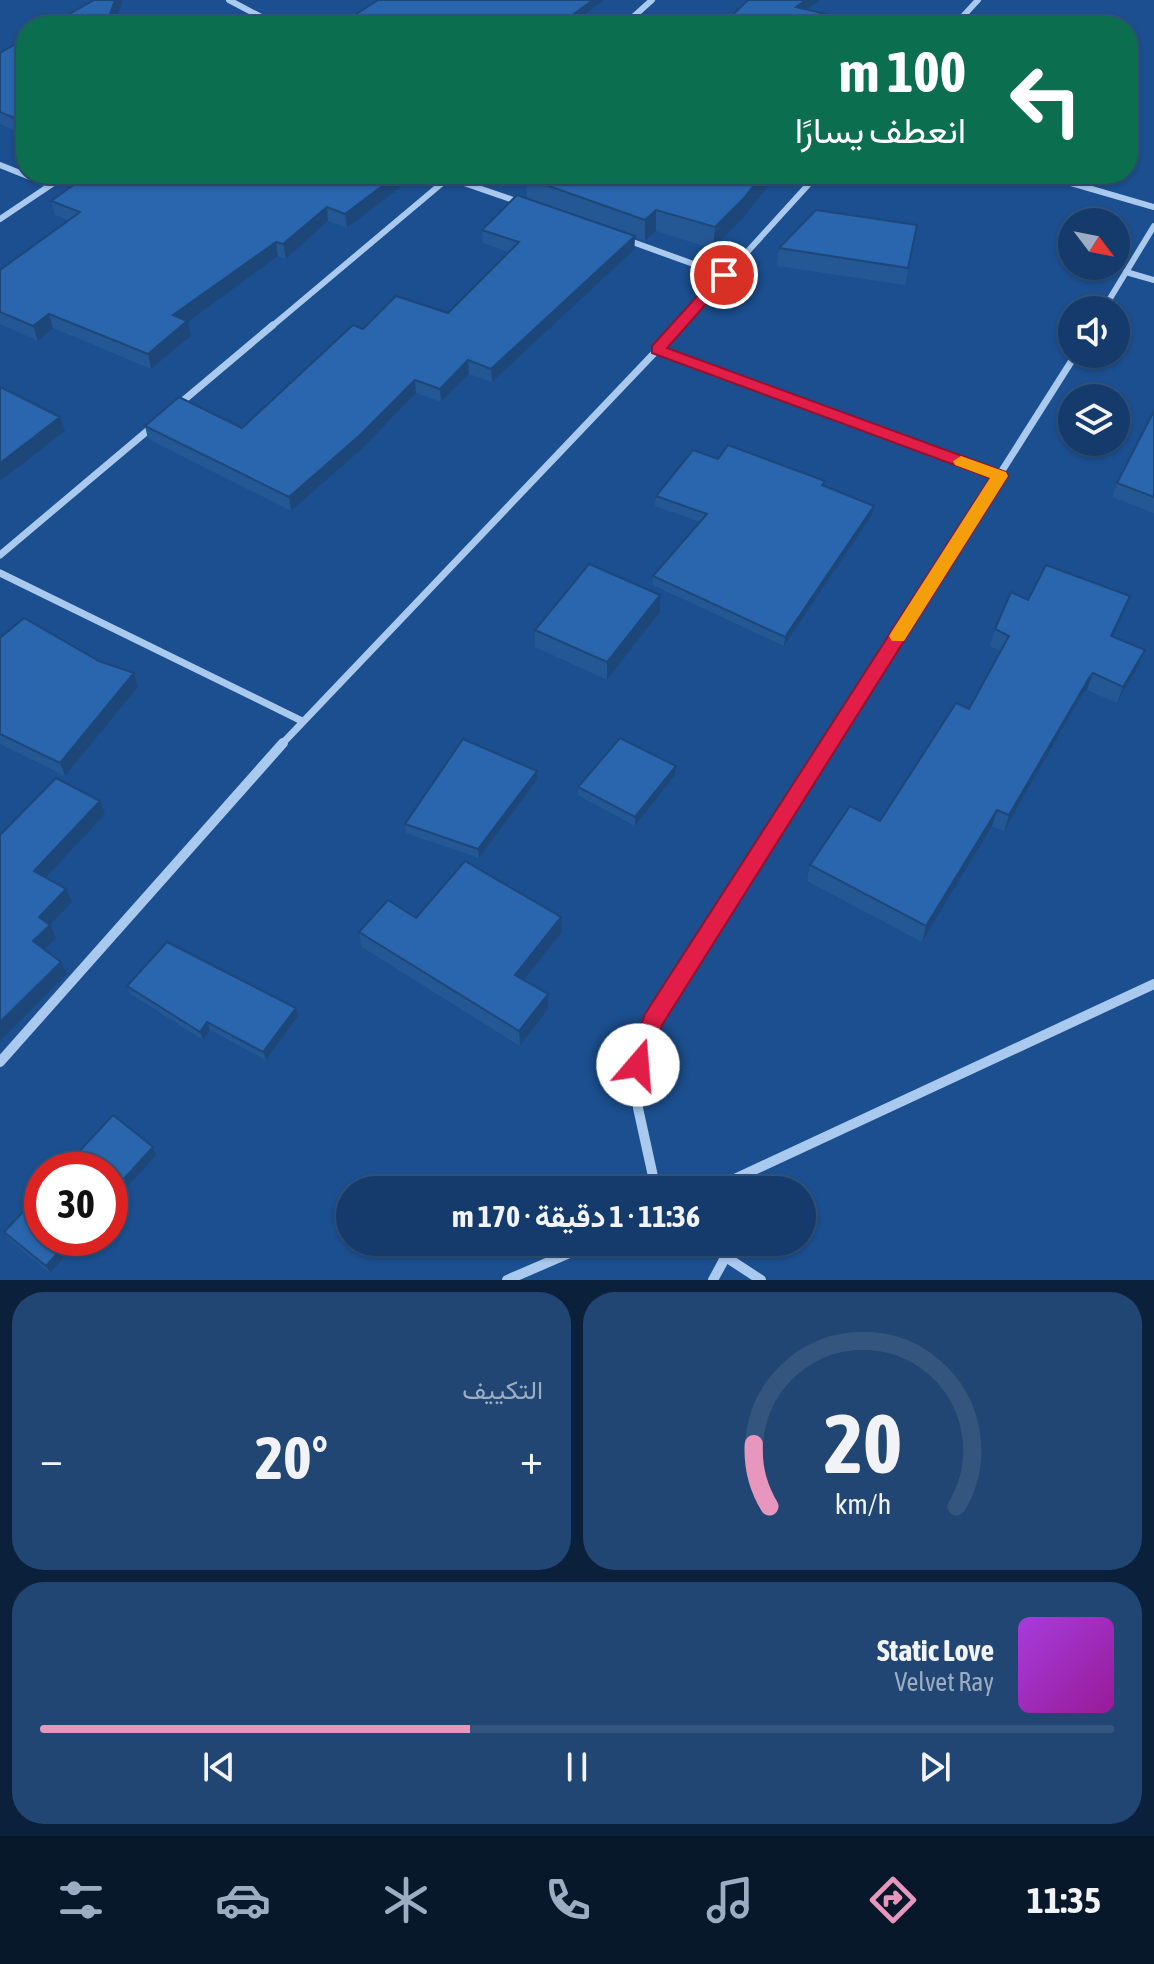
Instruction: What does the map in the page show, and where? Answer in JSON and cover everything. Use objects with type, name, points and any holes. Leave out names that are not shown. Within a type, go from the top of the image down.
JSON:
[{"type":"street","points":[[229,0],[259,16]]},
{"type":"street","points":[[634,16],[652,0]]},
{"type":"street","points":[[963,16],[978,0]]},
{"type":"street","points":[[170,412],[441,184]]},
{"type":"street","points":[[472,184],[521,203]]},
{"type":"street","points":[[0,1062],[302,721],[658,350],[809,184]]},
{"type":"street","points":[[1075,184],[1154,207]]},
{"type":"street","points":[[0,219],[50,185]]},
{"type":"street","points":[[1130,265],[1154,226]]},
{"type":"street","points":[[623,239],[724,275]]},
{"type":"street","points":[[1130,273],[1154,280]]},
{"type":"street","points":[[658,350],[1000,476]]},
{"type":"street","points":[[653,1176],[638,1108],[638,1065],[653,1021],[1067,368]]},
{"type":"street","points":[[0,555],[158,423]]},
{"type":"street","points":[[0,573],[302,721]]},
{"type":"street","points":[[741,1176],[1154,984]]},
{"type":"street","points":[[507,1280],[563,1256]]},
{"type":"street","points":[[722,1256],[761,1280]]},
{"type":"street","points":[[713,1280],[725,1258]]},
{"type":"building","points":[[94,0],[115,0],[109,16],[66,16]]},
{"type":"building","points":[[378,0],[593,0],[571,16],[353,16]]},
{"type":"building","points":[[748,0],[806,0],[796,7],[834,16],[731,16]]},
{"type":"building","points":[[16,44],[16,119],[0,112],[0,53]]},
{"type":"building","points":[[75,184],[385,184],[345,214],[327,207],[283,244],[276,242],[173,315],[187,321],[148,354],[49,314],[33,326],[0,312],[0,270],[80,212],[51,201]]},
{"type":"building","points":[[543,184],[755,184],[715,227],[656,210],[645,220]]},
{"type":"building","points":[[517,195],[635,236],[491,369],[468,360],[440,389],[415,380],[359,436],[289,497],[145,426],[179,397],[242,428],[353,325],[363,329],[396,296],[448,313],[519,242],[482,230]]},
{"type":"building","points":[[816,210],[917,225],[908,268],[779,248]]},
{"type":"building","points":[[0,387],[60,417],[0,463]]},
{"type":"building","points":[[1154,411],[1154,497],[1117,483]]},
{"type":"building","points":[[728,445],[825,481],[822,485],[874,506],[785,637],[653,576],[707,514],[656,496],[693,450],[718,459]]},
{"type":"building","points":[[589,564],[660,595],[607,662],[535,630]]},
{"type":"building","points":[[1046,565],[1130,596],[1111,636],[1145,650],[1123,687],[1093,673],[1009,815],[997,810],[926,926],[810,865],[850,806],[880,821],[956,703],[969,709],[1009,636],[995,629],[1011,592],[1028,600]]},
{"type":"building","points":[[24,618],[99,661],[134,673],[60,763],[0,734],[0,638]]},
{"type":"building","points":[[620,738],[676,766],[635,817],[578,787]]},
{"type":"building","points":[[463,739],[537,771],[478,849],[405,824]]},
{"type":"building","points":[[56,778],[100,801],[34,871],[66,889],[39,917],[50,925],[33,941],[61,962],[0,1022],[0,835]]},
{"type":"building","points":[[465,861],[561,917],[515,975],[548,994],[519,1031],[359,932],[388,900],[416,918]]},
{"type":"building","points":[[167,942],[296,1008],[263,1052],[207,1022],[200,1032],[127,986]]},
{"type":"building","points":[[113,1115],[153,1147],[128,1174],[128,1152],[79,1152]]},
{"type":"building","points":[[24,1211],[24,1248],[4,1232]]},
{"type":"building","points":[[34,1256],[55,1256],[46,1266]]},
{"type":"slow traffic","points":[[898,636],[1000,476],[961,461]]},
{"type":"route","points":[[638,1065],[653,1021],[1000,476],[658,350],[724,275]]}]
